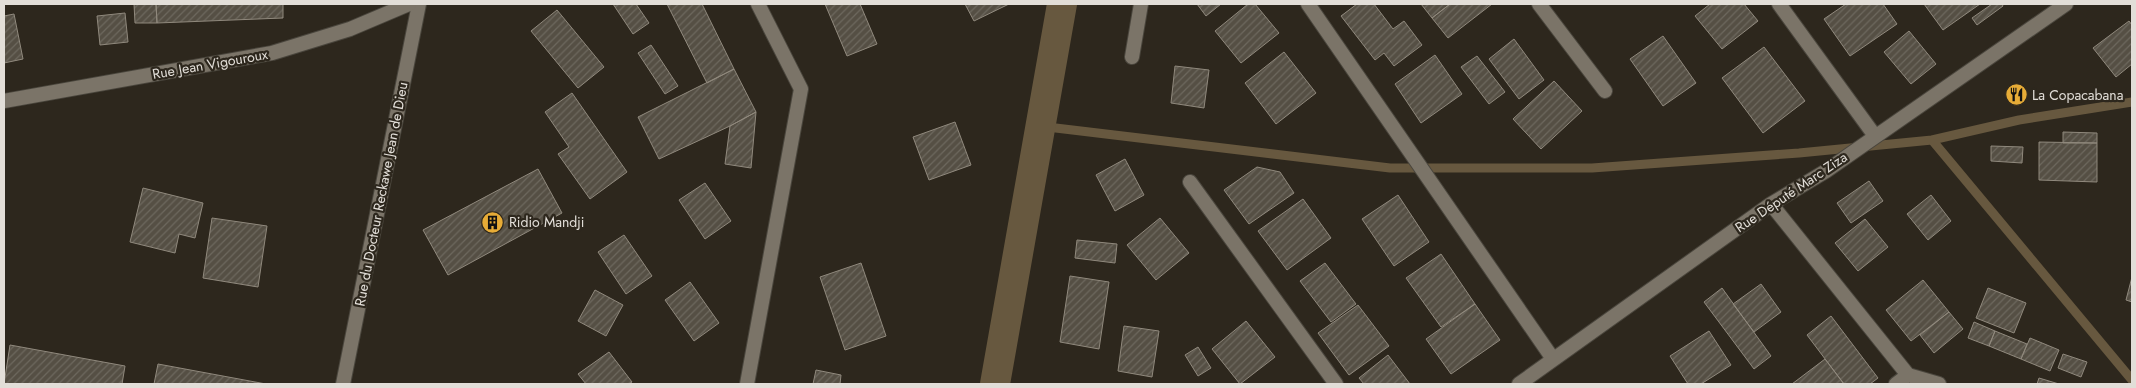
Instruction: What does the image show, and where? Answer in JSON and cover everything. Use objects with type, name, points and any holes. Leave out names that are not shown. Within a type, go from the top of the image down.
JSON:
[{"type":"street","name":"Rue Jean Vigouroux","points":[[4,100],[272,53],[350,29],[409,4]]},
{"type":"street","name":"Rue du Docteur Reckawe Jean de Dieu","points":[[343,384],[419,4]]},
{"type":"street","points":[[747,384],[801,89],[758,4]]},
{"type":"street","points":[[1132,57],[1141,4]]},
{"type":"street","points":[[1308,4],[1553,359]]},
{"type":"street","points":[[1539,4],[1605,90]]},
{"type":"street","points":[[1779,4],[1871,138]]},
{"type":"street","name":"Rue Député Marc Ziza","points":[[1519,384],[1771,204],[1826,171],[2066,4]]},
{"type":"street","points":[[1190,182],[1336,384]]},
{"type":"street","points":[[1771,204],[1908,375],[1939,384]]},
{"type":"street","points":[[1896,384],[1908,375]]},
{"type":"building","points":[[134,4],[156,4],[157,23],[135,23]]},
{"type":"building","points":[[156,4],[283,4],[283,18],[157,23]]},
{"type":"building","points":[[613,4],[636,4],[649,23],[633,34]]},
{"type":"building","points":[[667,4],[702,4],[734,69],[707,83]]},
{"type":"building","points":[[825,4],[860,4],[877,44],[847,56]]},
{"type":"building","points":[[965,4],[1009,4],[974,21]]},
{"type":"building","points":[[1197,4],[1221,4],[1206,16]]},
{"type":"building","points":[[1248,4],[1255,4],[1279,33],[1241,63],[1215,31]]},
{"type":"building","points":[[1357,4],[1374,4],[1393,29],[1404,21],[1422,45],[1394,66],[1384,53],[1375,60],[1341,16]]},
{"type":"building","points":[[1421,4],[1450,4],[1432,18]]},
{"type":"building","points":[[1450,4],[1492,4],[1448,38],[1432,18]]},
{"type":"building","points":[[1710,4],[1744,4],[1758,21],[1722,49],[1695,16]]},
{"type":"building","points":[[1846,4],[1883,4],[1897,24],[1850,56],[1824,19]]},
{"type":"building","points":[[1924,4],[1980,4],[1943,30]]},
{"type":"building","points":[[1992,4],[2002,4],[2003,6],[1977,25],[1972,18]]},
{"type":"building","points":[[557,10],[604,67],[578,88],[531,31]]},
{"type":"building","points":[[125,13],[128,42],[100,45],[97,16]]},
{"type":"building","points":[[14,14],[23,59],[4,63],[4,16]]},
{"type":"building","points":[[2129,21],[2132,25],[2132,64],[2116,77],[2093,48]]},
{"type":"building","points":[[1909,31],[1936,64],[1911,84],[1884,52]]},
{"type":"building","points":[[1663,36],[1696,83],[1663,106],[1630,59]]},
{"type":"building","points":[[1514,39],[1544,80],[1519,99],[1489,59]]},
{"type":"building","points":[[651,45],[678,86],[665,94],[638,53]]},
{"type":"building","points":[[1764,47],[1805,101],[1763,133],[1722,78]]},
{"type":"building","points":[[1284,52],[1316,93],[1276,124],[1245,83]]},
{"type":"building","points":[[1435,55],[1462,94],[1421,123],[1395,84]]},
{"type":"building","points":[[1477,56],[1505,92],[1489,104],[1461,67]]},
{"type":"building","points":[[1175,66],[1209,70],[1204,108],[1171,103]]},
{"type":"building","points":[[734,69],[756,112],[659,159],[638,117]]},
{"type":"building","points":[[1554,81],[1582,111],[1541,149],[1513,119]]},
{"type":"building","points":[[572,93],[627,172],[590,199],[558,154],[569,147],[545,112]]},
{"type":"building","points":[[756,112],[751,168],[725,164],[730,126]]},
{"type":"building","points":[[955,122],[971,165],[929,180],[913,137]]},
{"type":"building","points":[[2063,132],[2097,133],[2097,143],[2063,143]]},
{"type":"building","points":[[2039,142],[2097,143],[2097,182],[2039,180]]},
{"type":"building","points":[[1991,146],[2023,147],[2022,163],[1991,161]]},
{"type":"building","points":[[1125,159],[1144,195],[1115,211],[1096,175]]},
{"type":"building","points":[[1257,167],[1280,172],[1294,193],[1249,224],[1224,190]]},
{"type":"building","name":"Ridio Mandji","points":[[538,169],[562,213],[448,275],[423,230]]},
{"type":"building","points":[[1869,181],[1883,201],[1851,223],[1837,203]]},
{"type":"building","points":[[705,183],[731,221],[705,239],[679,200]]},
{"type":"building","points":[[143,188],[203,203],[195,238],[179,234],[175,253],[130,242]]},
{"type":"building","points":[[1398,195],[1429,242],[1394,266],[1362,219]]},
{"type":"building","points":[[1931,195],[1951,221],[1928,240],[1907,214]]},
{"type":"building","points":[[1303,199],[1331,238],[1287,270],[1258,231]]},
{"type":"building","points":[[212,218],[267,226],[258,287],[203,278]]},
{"type":"building","points":[[1160,218],[1189,253],[1156,280],[1127,245]]},
{"type":"building","points":[[1865,219],[1888,247],[1858,271],[1835,243]]},
{"type":"building","points":[[624,235],[652,276],[626,294],[598,252]]},
{"type":"building","points":[[1077,240],[1117,244],[1115,263],[1075,258]]},
{"type":"building","points":[[1441,254],[1475,304],[1441,327],[1406,278]]},
{"type":"building","points":[[861,263],[886,336],[845,350],[820,277]]},
{"type":"building","points":[[1325,263],[1356,304],[1331,322],[1300,281]]},
{"type":"building","points":[[1070,276],[1109,282],[1099,349],[1060,342]]},
{"type":"building","points":[[2132,277],[2132,302],[2126,300]]},
{"type":"building","points":[[1923,280],[1949,312],[1911,341],[1886,310]]},
{"type":"building","points":[[690,282],[719,323],[694,341],[665,300]]},
{"type":"building","points":[[1761,284],[1781,312],[1754,332],[1733,304]]},
{"type":"building","points":[[1722,288],[1771,356],[1754,369],[1704,302]]},
{"type":"building","points":[[1988,288],[2026,303],[2014,333],[1976,318]]},
{"type":"building","points":[[595,290],[623,305],[606,336],[578,321]]},
{"type":"building","points":[[1475,304],[1500,340],[1451,374],[1426,339]]},
{"type":"building","points":[[1358,305],[1389,346],[1349,375],[1318,333]]},
{"type":"building","points":[[1949,312],[1963,329],[1934,353],[1920,335]]},
{"type":"building","points":[[1831,316],[1878,378],[1870,384],[1844,384],[1807,335]]},
{"type":"building","points":[[1246,321],[1275,357],[1240,384],[1212,349]]},
{"type":"building","points":[[1974,322],[1995,331],[1989,346],[1968,338]]},
{"type":"building","points":[[1124,326],[1159,331],[1152,377],[1118,371]]},
{"type":"building","points":[[1709,331],[1731,365],[1701,384],[1688,384],[1670,356]]},
{"type":"building","points":[[1995,331],[2027,344],[2021,359],[1989,346]]},
{"type":"building","points":[[2030,338],[2059,350],[2050,371],[2021,359]]},
{"type":"building","points":[[10,345],[125,366],[122,384],[4,384]]},
{"type":"building","points":[[1198,347],[1211,368],[1198,376],[1185,355]]},
{"type":"building","points":[[609,352],[632,382],[629,384],[586,384],[578,374]]},
{"type":"building","points":[[2063,354],[2087,362],[2081,377],[2058,368]]},
{"type":"building","points":[[1388,355],[1410,384],[1364,384],[1359,378]]},
{"type":"building","points":[[1825,359],[1844,384],[1792,384]]},
{"type":"building","points":[[158,364],[266,384],[154,384]]},
{"type":"building","points":[[816,370],[841,375],[840,384],[813,384]]},
{"type":"building","points":[[2039,378],[2059,384],[2037,384]]},
{"type":"waterway","points":[[995,384],[1062,4]]},
{"type":"waterway","points":[[1932,140],[2019,120],[2132,102]]},
{"type":"waterway","points":[[1039,126],[1390,168],[1592,168],[1799,153],[1932,140],[2132,380]]},
{"type":"place","name":"La Copacabana","points":[[2016,95]]},
{"type":"place","name":"Ridio Mandji","points":[[493,222]]}]
